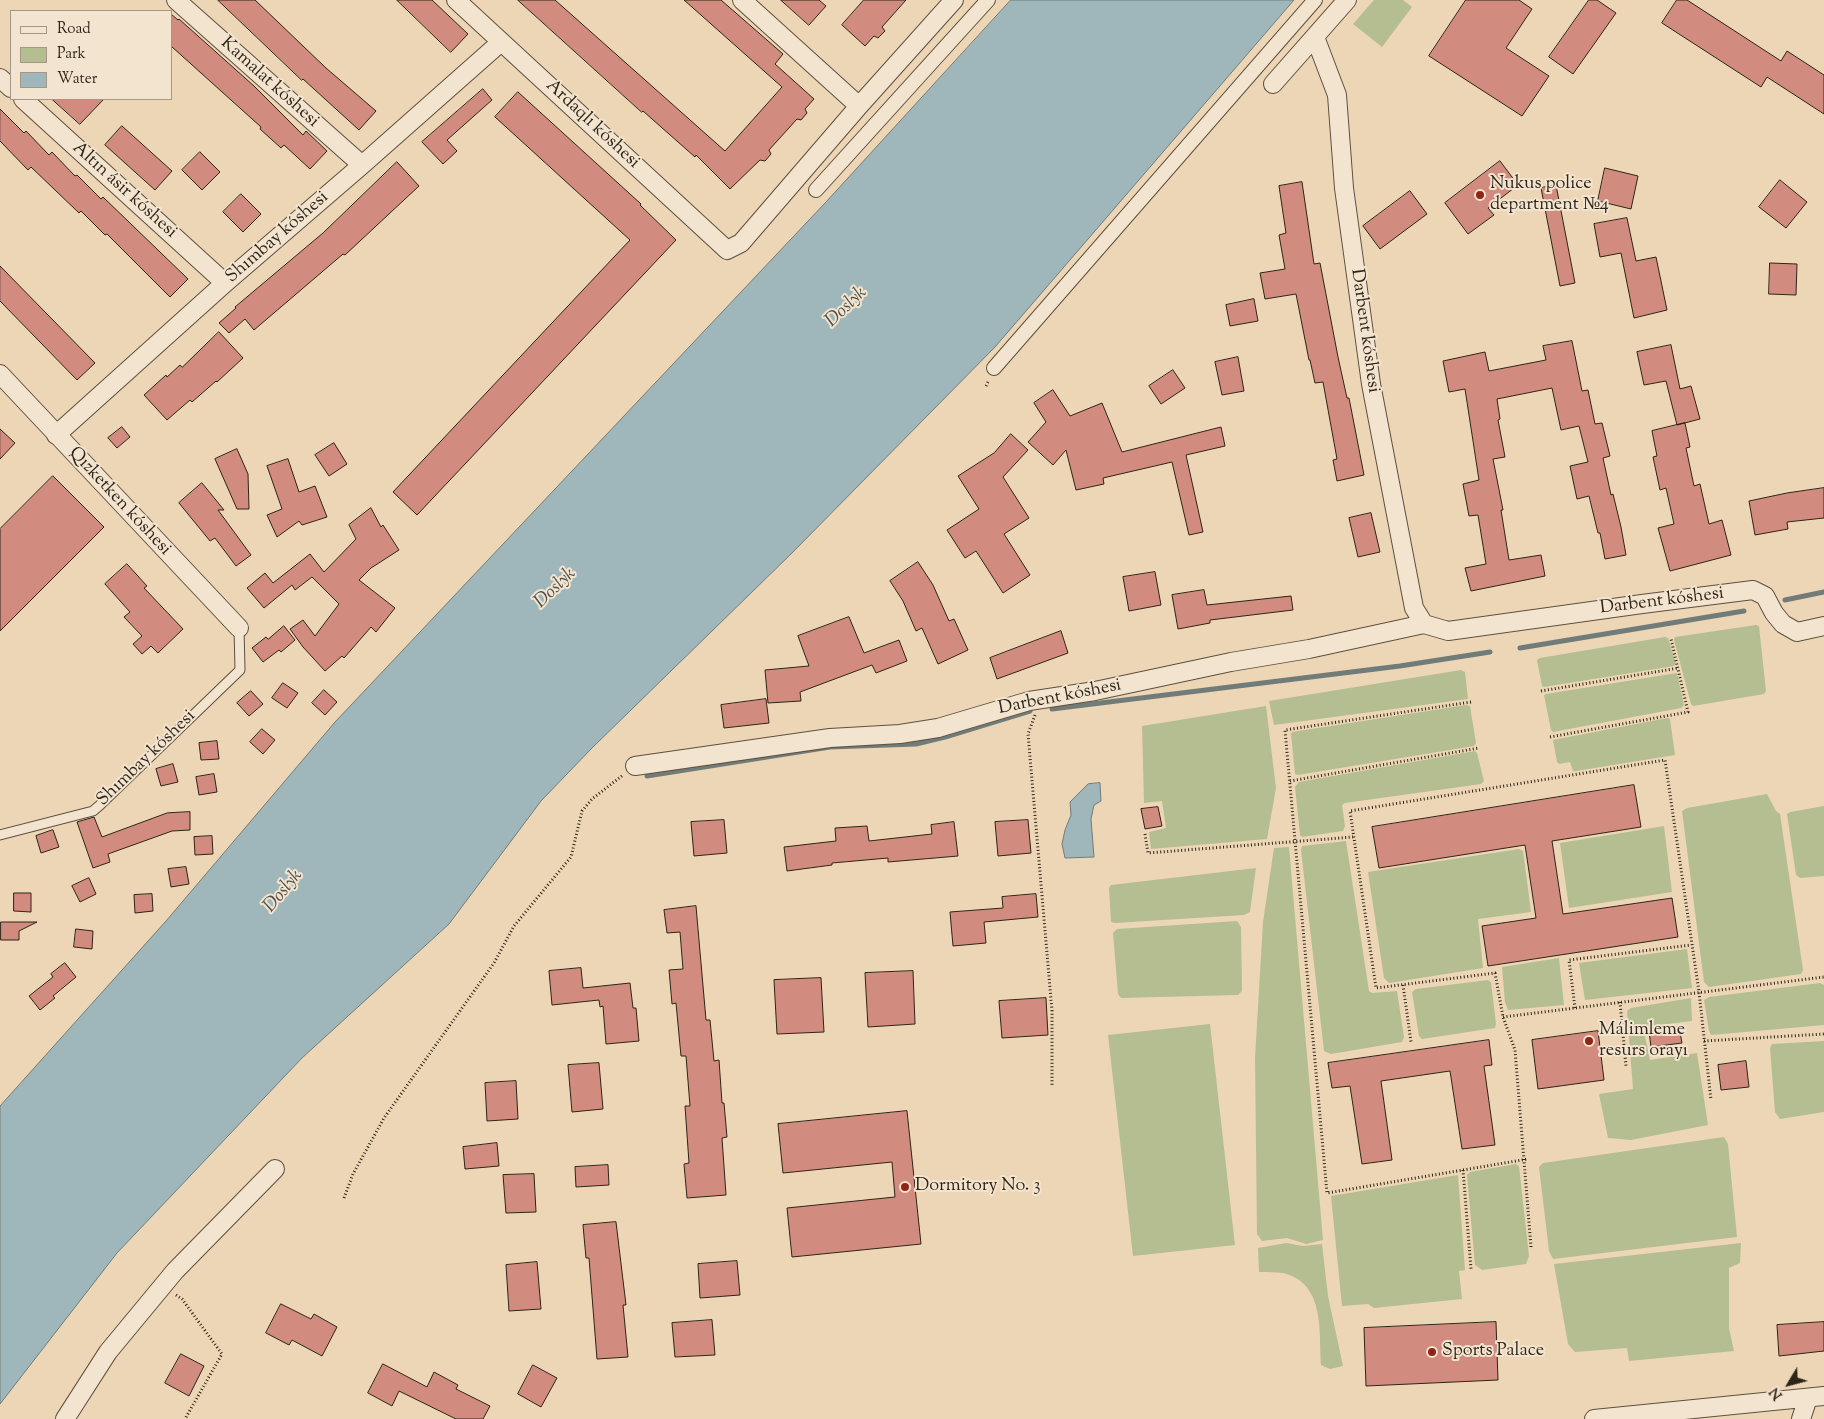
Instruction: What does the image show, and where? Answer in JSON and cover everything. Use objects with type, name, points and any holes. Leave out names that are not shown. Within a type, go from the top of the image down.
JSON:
[{"type":"street","name":"Kamalat kóshesi","points":[[176,0],[362,166]]},
{"type":"street","name":"Ardaqlı kóshesi","points":[[456,0],[727,250],[741,243],[859,106]]},
{"type":"street","points":[[742,0],[859,106],[954,0]]},
{"type":"street","points":[[816,190],[988,0]]},
{"type":"street","points":[[994,368],[1315,0]]},
{"type":"street","points":[[1273,84],[1347,0]]},
{"type":"street","name":"Darbent kóshesi","points":[[1315,36],[1337,95],[1344,188],[1371,384],[1414,608],[1424,624]]},
{"type":"street","name":"Shımbay kóshesi","points":[[56,435],[224,283],[362,166],[501,42]]},
{"type":"street","points":[[0,78],[10,87]]},
{"type":"street","name":"Altın ásir kóshesi","points":[[24,100],[224,283]]},
{"type":"street","name":"Qızketken kóshesi","points":[[0,374],[239,628]]},
{"type":"street","name":"Darbent kóshesi","points":[[635,766],[830,738],[900,734],[938,728],[1029,700],[1095,691],[1231,662],[1309,649],[1424,624],[1448,632],[1753,590],[1764,596],[1774,614],[1783,624],[1797,632],[1824,626]]},
{"type":"street","points":[[65,1419],[108,1352],[175,1271],[275,1169]]},
{"type":"street","points":[[1594,1419],[1816,1397]]},
{"type":"street","points":[[1801,1419],[1816,1397]]},
{"type":"lane","name":"Shımbay kóshesi","points":[[0,835],[93,811],[100,805],[240,670],[239,628]]},
{"type":"path","points":[[1550,737],[1688,712],[1671,639]]},
{"type":"path","points":[[1541,692],[1679,668]]},
{"type":"path","points":[[1042,699],[1028,734],[1052,1011],[1052,1088]]},
{"type":"path","points":[[1471,702],[1285,730],[1327,1193],[1528,1159]]},
{"type":"path","points":[[1290,781],[1479,748]]},
{"type":"path","points":[[1531,1248],[1515,1050],[1503,1017],[1495,974],[1376,988],[1350,811],[1665,760],[1699,992],[1711,1100]]},
{"type":"path","points":[[344,1198],[354,1174],[384,1118],[494,963],[514,926],[571,857],[582,811],[592,799],[635,766]]},
{"type":"path","points":[[1145,834],[1148,853],[1353,837]]},
{"type":"path","points":[[1575,1008],[1569,960],[1691,945]]},
{"type":"path","points":[[1503,1017],[1824,977]]},
{"type":"path","points":[[1403,985],[1410,1042]]},
{"type":"path","points":[[1620,1002],[1626,1066]]},
{"type":"path","points":[[1704,1041],[1824,1034]]},
{"type":"path","points":[[1463,1170],[1472,1270]]},
{"type":"path","points":[[164,1285],[182,1299],[222,1354],[186,1419]]},
{"type":"green space","points":[[1374,0],[1403,0],[1412,7],[1382,47],[1353,24]]},
{"type":"green space","points":[[1759,626],[1766,691],[1764,694],[1693,706],[1674,640],[1675,637]]},
{"type":"green space","points":[[1668,638],[1676,664],[1674,666],[1542,686],[1537,660],[1540,658]]},
{"type":"green space","points":[[1461,670],[1465,672],[1468,699],[1274,725],[1269,701]]},
{"type":"green space","points":[[1677,673],[1684,705],[1681,708],[1553,732],[1551,730],[1544,695],[1546,694]]},
{"type":"green space","points":[[1466,705],[1470,706],[1476,743],[1474,746],[1295,774],[1292,732]]},
{"type":"green space","points":[[1266,706],[1276,788],[1267,839],[1151,849],[1149,832],[1166,828],[1162,801],[1144,803],[1142,726]]},
{"type":"green space","points":[[1667,718],[1670,719],[1675,755],[1576,771],[1573,771],[1570,762],[1559,764],[1557,762],[1553,740]]},
{"type":"green space","points":[[1475,751],[1484,781],[1481,784],[1345,803],[1342,805],[1345,826],[1343,831],[1302,837],[1300,835],[1295,787],[1299,782]]},
{"type":"green space","points":[[1767,794],[1776,811],[1780,814],[1803,970],[1801,974],[1709,987],[1704,982],[1682,811],[1687,808]]},
{"type":"green space","points":[[1824,806],[1824,876],[1800,878],[1796,875],[1787,814]]},
{"type":"green space","points":[[1664,826],[1672,892],[1569,908],[1560,843]]},
{"type":"green space","points":[[1346,841],[1369,991],[1372,993],[1397,991],[1404,1037],[1402,1042],[1331,1054],[1324,1051],[1301,850],[1302,846]]},
{"type":"green space","points":[[1289,847],[1323,1240],[1306,1244],[1287,1238],[1262,1241],[1257,1234],[1255,1058],[1263,922],[1274,848]]},
{"type":"green space","points":[[1519,849],[1523,851],[1531,912],[1478,919],[1483,968],[1389,983],[1384,978],[1368,872]]},
{"type":"green space","points":[[1256,868],[1250,912],[1244,915],[1111,922],[1109,888],[1111,885]]},
{"type":"green space","points":[[1237,921],[1241,927],[1242,991],[1238,995],[1121,998],[1118,994],[1113,933],[1117,929]]},
{"type":"green space","points":[[1687,949],[1692,988],[1585,1000],[1579,963]]},
{"type":"green space","points":[[1559,958],[1564,1005],[1508,1010],[1505,1002],[1502,967]]},
{"type":"green space","points":[[1488,980],[1491,982],[1495,1028],[1422,1039],[1419,1036],[1412,992],[1416,989]]},
{"type":"green space","points":[[1820,983],[1824,985],[1824,1025],[1711,1035],[1709,1031],[1704,1000],[1709,997]]},
{"type":"green space","points":[[1691,998],[1692,1021],[1643,1027],[1650,1060],[1697,1053],[1708,1125],[1631,1140],[1608,1138],[1599,1094],[1633,1089],[1627,1011],[1631,1008]]},
{"type":"green space","points":[[1210,1024],[1235,1245],[1133,1256],[1108,1035]]},
{"type":"green space","points":[[1824,1041],[1824,1112],[1780,1119],[1775,1112],[1770,1048],[1772,1044]]},
{"type":"green space","points":[[1724,1137],[1728,1144],[1737,1237],[1553,1259],[1549,1251],[1539,1167],[1543,1163]]},
{"type":"green space","points":[[1516,1164],[1519,1166],[1529,1256],[1526,1264],[1482,1270],[1475,1265],[1467,1175],[1470,1172]]},
{"type":"green space","points":[[1458,1175],[1465,1270],[1459,1271],[1462,1299],[1374,1308],[1368,1304],[1342,1306],[1331,1196]]},
{"type":"green space","points":[[1286,1243],[1303,1246],[1322,1244],[1328,1296],[1343,1366],[1330,1369],[1321,1365],[1317,1310],[1313,1298],[1306,1287],[1297,1278],[1283,1273],[1259,1272],[1258,1248]]},
{"type":"green space","points":[[1741,1243],[1740,1263],[1729,1268],[1729,1328],[1734,1351],[1629,1361],[1627,1348],[1575,1352],[1568,1344],[1554,1264]]},
{"type":"water","name":"Doslyk","points":[[1011,0],[1294,0],[995,347],[792,553],[592,748],[541,801],[449,924],[302,1058],[117,1253],[0,1404],[0,1106],[166,921],[335,722],[826,202]]},
{"type":"water","points":[[1100,783],[1101,801],[1094,805],[1091,819],[1094,857],[1065,858],[1062,844],[1071,815],[1070,802],[1088,784]]},
{"type":"building","points":[[218,0],[255,0],[326,68],[376,111],[359,130],[302,80]]},
{"type":"building","points":[[397,0],[432,0],[468,34],[451,52]]},
{"type":"building","points":[[518,0],[555,0],[725,151],[782,87],[684,0],[721,0],[783,54],[775,64],[814,99],[805,109],[807,113],[801,120],[797,119],[769,150],[771,154],[765,161],[760,160],[730,189],[696,155],[695,157],[642,112]]},
{"type":"building","points":[[781,0],[819,0],[826,6],[809,25]]},
{"type":"building","points":[[864,0],[906,0],[882,27],[885,31],[878,38],[874,36],[865,46],[842,25]]},
{"type":"building","points":[[1466,0],[1519,0],[1532,9],[1506,48],[1549,76],[1522,116],[1429,56]]},
{"type":"building","points":[[1589,0],[1597,0],[1616,13],[1573,74],[1549,57]]},
{"type":"building","points":[[1677,0],[1687,0],[1781,61],[1787,51],[1824,75],[1824,114],[1767,77],[1761,87],[1662,23]]},
{"type":"building","points":[[172,15],[254,86],[303,135],[306,131],[327,151],[310,169],[284,145],[281,148],[260,129],[261,127],[172,47]]},
{"type":"building","points":[[483,89],[492,100],[447,140],[457,151],[443,164],[422,142]]},
{"type":"building","points":[[518,92],[641,204],[676,240],[417,515],[393,492],[630,240],[495,117]]},
{"type":"building","points":[[53,100],[103,100],[80,124]]},
{"type":"building","points":[[0,109],[24,133],[26,131],[49,155],[52,152],[101,199],[103,197],[188,279],[170,297],[107,234],[105,235],[81,211],[79,213],[31,167],[28,170],[0,141]]},
{"type":"building","points":[[122,126],[172,171],[155,190],[105,145]]},
{"type":"building","points":[[200,152],[220,172],[202,190],[182,170]]},
{"type":"building","points":[[1500,161],[1518,185],[1488,208],[1494,215],[1468,234],[1445,203]]},
{"type":"building","points":[[397,162],[419,186],[345,255],[343,254],[254,330],[245,319],[229,333],[219,323],[235,307],[323,233]]},
{"type":"building","points":[[1605,168],[1638,176],[1631,209],[1598,201]]},
{"type":"building","points":[[1780,180],[1807,202],[1786,228],[1759,207]]},
{"type":"building","points":[[1302,182],[1314,264],[1320,263],[1364,475],[1337,481],[1333,460],[1337,459],[1323,382],[1315,383],[1296,294],[1265,299],[1260,273],[1285,269],[1279,235],[1286,233],[1279,186]]},
{"type":"building","points":[[1556,185],[1575,283],[1560,286],[1541,188]]},
{"type":"building","points":[[1410,191],[1427,214],[1380,249],[1363,226]]},
{"type":"building","points":[[241,194],[261,214],[243,232],[223,212]]},
{"type":"building","points":[[1627,218],[1636,261],[1656,257],[1667,310],[1634,318],[1621,253],[1600,257],[1594,224]]},
{"type":"building","points":[[1770,263],[1797,264],[1796,295],[1769,294]]},
{"type":"building","points":[[0,266],[95,363],[77,380],[0,301]]},
{"type":"building","points":[[1254,299],[1258,321],[1230,326],[1226,305]]},
{"type":"building","points":[[219,332],[243,358],[217,382],[192,402],[190,400],[167,420],[144,395],[166,375],[167,377],[180,365],[182,367]]},
{"type":"building","points":[[1572,341],[1582,391],[1588,390],[1595,424],[1602,423],[1610,456],[1603,458],[1611,495],[1613,494],[1621,527],[1626,555],[1605,559],[1600,533],[1598,533],[1589,496],[1577,499],[1570,466],[1588,462],[1579,426],[1561,430],[1552,388],[1497,399],[1500,419],[1498,420],[1505,457],[1493,459],[1503,510],[1501,510],[1509,560],[1541,555],[1545,576],[1471,591],[1465,568],[1486,564],[1478,515],[1469,516],[1463,484],[1479,480],[1465,389],[1449,392],[1443,361],[1485,352],[1489,371],[1546,360],[1543,346]]},
{"type":"building","points":[[1671,345],[1680,389],[1691,386],[1700,419],[1677,425],[1666,381],[1644,385],[1637,352]]},
{"type":"building","points":[[1238,357],[1244,391],[1222,395],[1215,362]]},
{"type":"building","points":[[1173,370],[1185,388],[1161,404],[1149,386]]},
{"type":"building","points":[[1053,390],[1070,416],[1102,403],[1122,452],[1221,427],[1225,446],[1186,455],[1203,532],[1189,535],[1172,462],[1103,478],[1104,484],[1076,490],[1066,450],[1053,465],[1028,442],[1046,422],[1034,403]]},
{"type":"building","points":[[1685,423],[1690,447],[1686,448],[1694,486],[1700,484],[1709,524],[1722,520],[1731,555],[1670,571],[1658,528],[1674,524],[1666,488],[1660,490],[1653,457],[1657,456],[1652,431]]},
{"type":"building","points":[[122,427],[130,437],[117,448],[108,438]]},
{"type":"building","points":[[0,429],[15,443],[0,459]]},
{"type":"building","points":[[1011,434],[1028,450],[1003,477],[1029,518],[1004,534],[1030,575],[1003,593],[976,551],[965,558],[947,530],[979,509],[958,476],[994,453]]},
{"type":"building","points":[[334,443],[347,464],[329,476],[315,455]]},
{"type":"building","points":[[237,449],[248,474],[249,509],[237,509],[215,459]]},
{"type":"building","points":[[288,459],[299,492],[315,486],[327,517],[302,525],[299,521],[277,537],[267,515],[282,509],[267,466]]},
{"type":"building","points":[[53,476],[104,527],[0,631],[0,529]]},
{"type":"building","points":[[202,483],[224,510],[218,510],[251,555],[236,566],[215,538],[210,541],[179,503]]},
{"type":"building","points":[[1824,488],[1824,518],[1787,522],[1788,529],[1755,535],[1749,501]]},
{"type":"building","points":[[371,508],[381,527],[383,525],[399,550],[371,568],[359,580],[395,608],[376,632],[371,627],[344,658],[342,656],[325,671],[303,647],[290,629],[303,620],[315,636],[339,604],[312,577],[295,590],[292,585],[264,608],[247,588],[265,573],[273,583],[310,554],[324,572],[356,539],[349,525]]},
{"type":"building","points":[[1371,513],[1380,552],[1358,557],[1349,518]]},
{"type":"building","points":[[918,562],[933,585],[949,621],[954,619],[968,650],[938,664],[922,628],[916,631],[903,601],[890,581]]},
{"type":"building","points":[[127,564],[147,586],[144,588],[183,629],[158,653],[151,646],[142,654],[133,644],[142,636],[124,617],[130,612],[105,584]]},
{"type":"building","points":[[1155,572],[1161,605],[1129,611],[1123,577]]},
{"type":"building","points":[[1204,590],[1207,605],[1291,596],[1293,610],[1210,620],[1210,623],[1178,629],[1172,595]]},
{"type":"building","points":[[849,617],[864,653],[899,640],[907,661],[876,673],[872,665],[800,692],[801,701],[768,703],[765,670],[809,666],[798,636]]},
{"type":"building","points":[[284,626],[295,640],[281,652],[279,650],[263,662],[252,648],[266,637],[268,639]]},
{"type":"building","points":[[1061,631],[1068,653],[997,679],[990,658]]},
{"type":"building","points":[[283,683],[298,693],[287,708],[272,698]]},
{"type":"building","points":[[324,690],[337,702],[325,715],[312,703]]},
{"type":"building","points":[[251,691],[263,704],[249,716],[237,703]]},
{"type":"building","points":[[766,699],[769,723],[724,728],[721,705]]},
{"type":"building","points":[[262,729],[275,740],[263,754],[250,742]]},
{"type":"building","points":[[217,741],[219,759],[201,760],[199,743]]},
{"type":"building","points":[[173,764],[178,782],[161,786],[156,769]]},
{"type":"building","points":[[214,774],[217,792],[199,795],[196,777]]},
{"type":"building","points":[[1634,785],[1641,827],[1552,841],[1563,914],[1672,898],[1678,937],[1488,966],[1482,926],[1536,918],[1525,845],[1379,868],[1372,827]]},
{"type":"building","points":[[1158,807],[1162,826],[1145,829],[1141,809]]},
{"type":"building","points":[[190,812],[190,830],[172,831],[108,854],[110,862],[93,868],[77,822],[94,817],[102,837],[167,813]]},
{"type":"building","points":[[724,820],[727,853],[694,856],[691,822]]},
{"type":"building","points":[[1028,820],[1031,853],[998,856],[995,822]]},
{"type":"building","points":[[954,822],[958,856],[888,862],[888,858],[832,863],[832,865],[787,871],[784,847],[836,841],[835,828],[867,826],[869,841],[932,834],[931,825]]},
{"type":"building","points":[[53,830],[59,847],[41,853],[36,836]]},
{"type":"building","points":[[212,836],[213,854],[195,855],[194,837]]},
{"type":"building","points":[[186,867],[189,884],[171,887],[168,869]]},
{"type":"building","points":[[89,878],[96,894],[80,902],[72,886]]},
{"type":"building","points":[[14,893],[31,893],[31,912],[14,911]]},
{"type":"building","points":[[152,894],[153,911],[135,913],[134,895]]},
{"type":"building","points":[[1036,894],[1038,917],[984,922],[986,943],[953,946],[950,912],[1003,908],[1002,897]]},
{"type":"building","points":[[696,906],[706,1020],[710,1020],[714,1061],[719,1060],[722,1103],[724,1103],[727,1137],[722,1138],[726,1195],[687,1198],[684,1164],[689,1163],[685,1106],[690,1106],[686,1056],[681,1056],[676,1003],[672,1004],[669,970],[683,969],[680,932],[667,933],[664,910]]},
{"type":"building","points":[[1,922],[37,922],[19,931],[19,940],[1,940]]},
{"type":"building","points":[[76,929],[93,931],[92,949],[74,947]]},
{"type":"building","points":[[65,963],[76,977],[53,996],[55,998],[40,1010],[29,996],[53,977],[51,974]]},
{"type":"building","points":[[581,968],[583,988],[630,983],[633,1008],[636,1008],[639,1041],[606,1044],[603,1006],[600,1007],[599,1000],[552,1005],[549,971]]},
{"type":"building","points":[[913,971],[915,1024],[868,1027],[865,973]]},
{"type":"building","points":[[821,978],[824,1032],[777,1034],[774,980]]},
{"type":"building","points":[[1046,998],[1048,1035],[1002,1038],[999,1001]]},
{"type":"building","points":[[1679,1027],[1682,1043],[1651,1047],[1649,1031]]},
{"type":"building","points":[[1598,1031],[1604,1080],[1538,1089],[1532,1040]]},
{"type":"building","points":[[1489,1040],[1492,1065],[1484,1066],[1495,1145],[1462,1149],[1450,1071],[1381,1081],[1392,1160],[1362,1164],[1350,1086],[1332,1088],[1328,1063]]},
{"type":"building","points":[[1746,1061],[1749,1087],[1721,1090],[1718,1065]]},
{"type":"building","points":[[599,1063],[603,1109],[572,1112],[568,1065]]},
{"type":"building","points":[[516,1081],[518,1119],[487,1121],[485,1083]]},
{"type":"building","name":"Dormitory No. 3","points":[[907,1111],[921,1244],[792,1257],[787,1208],[895,1197],[892,1162],[783,1173],[778,1124]]},
{"type":"building","points":[[497,1143],[499,1166],[465,1169],[463,1147]]},
{"type":"building","points":[[608,1165],[609,1185],[576,1187],[575,1167]]},
{"type":"building","points":[[534,1174],[536,1212],[506,1213],[503,1175]]},
{"type":"building","points":[[616,1222],[626,1305],[623,1305],[628,1357],[597,1359],[589,1258],[586,1258],[583,1225]]},
{"type":"building","points":[[737,1261],[740,1295],[700,1298],[698,1264]]},
{"type":"building","points":[[537,1262],[541,1309],[509,1311],[506,1265]]},
{"type":"building","points":[[281,1304],[311,1319],[314,1314],[337,1327],[322,1356],[292,1340],[289,1345],[266,1333]]},
{"type":"building","points":[[712,1320],[715,1355],[675,1357],[672,1323]]},
{"type":"building","points":[[1496,1322],[1498,1380],[1366,1386],[1364,1328]]},
{"type":"building","points":[[1824,1322],[1824,1351],[1779,1356],[1777,1325]]},
{"type":"building","points":[[181,1354],[204,1366],[189,1396],[165,1383]]},
{"type":"building","points":[[383,1364],[427,1387],[434,1372],[458,1385],[456,1389],[490,1406],[483,1419],[456,1419],[399,1391],[392,1406],[368,1393]]},
{"type":"building","points":[[533,1365],[557,1378],[541,1407],[518,1394]]},
{"type":"waterway","points":[[1785,600],[1824,592]]},
{"type":"waterway","points":[[1520,648],[1744,611]]},
{"type":"waterway","points":[[1052,709],[1400,666],[1490,652]]},
{"type":"waterway","points":[[647,776],[830,747],[916,744],[1030,711]]},
{"type":"place","name":"Nukus police department №4","points":[[1480,195]]},
{"type":"place","name":"Málimleme resurs orayı","points":[[1589,1041]]},
{"type":"place","name":"Dormitory No. 3","points":[[905,1187]]},
{"type":"place","name":"Sports Palace","points":[[1432,1352]]}]
